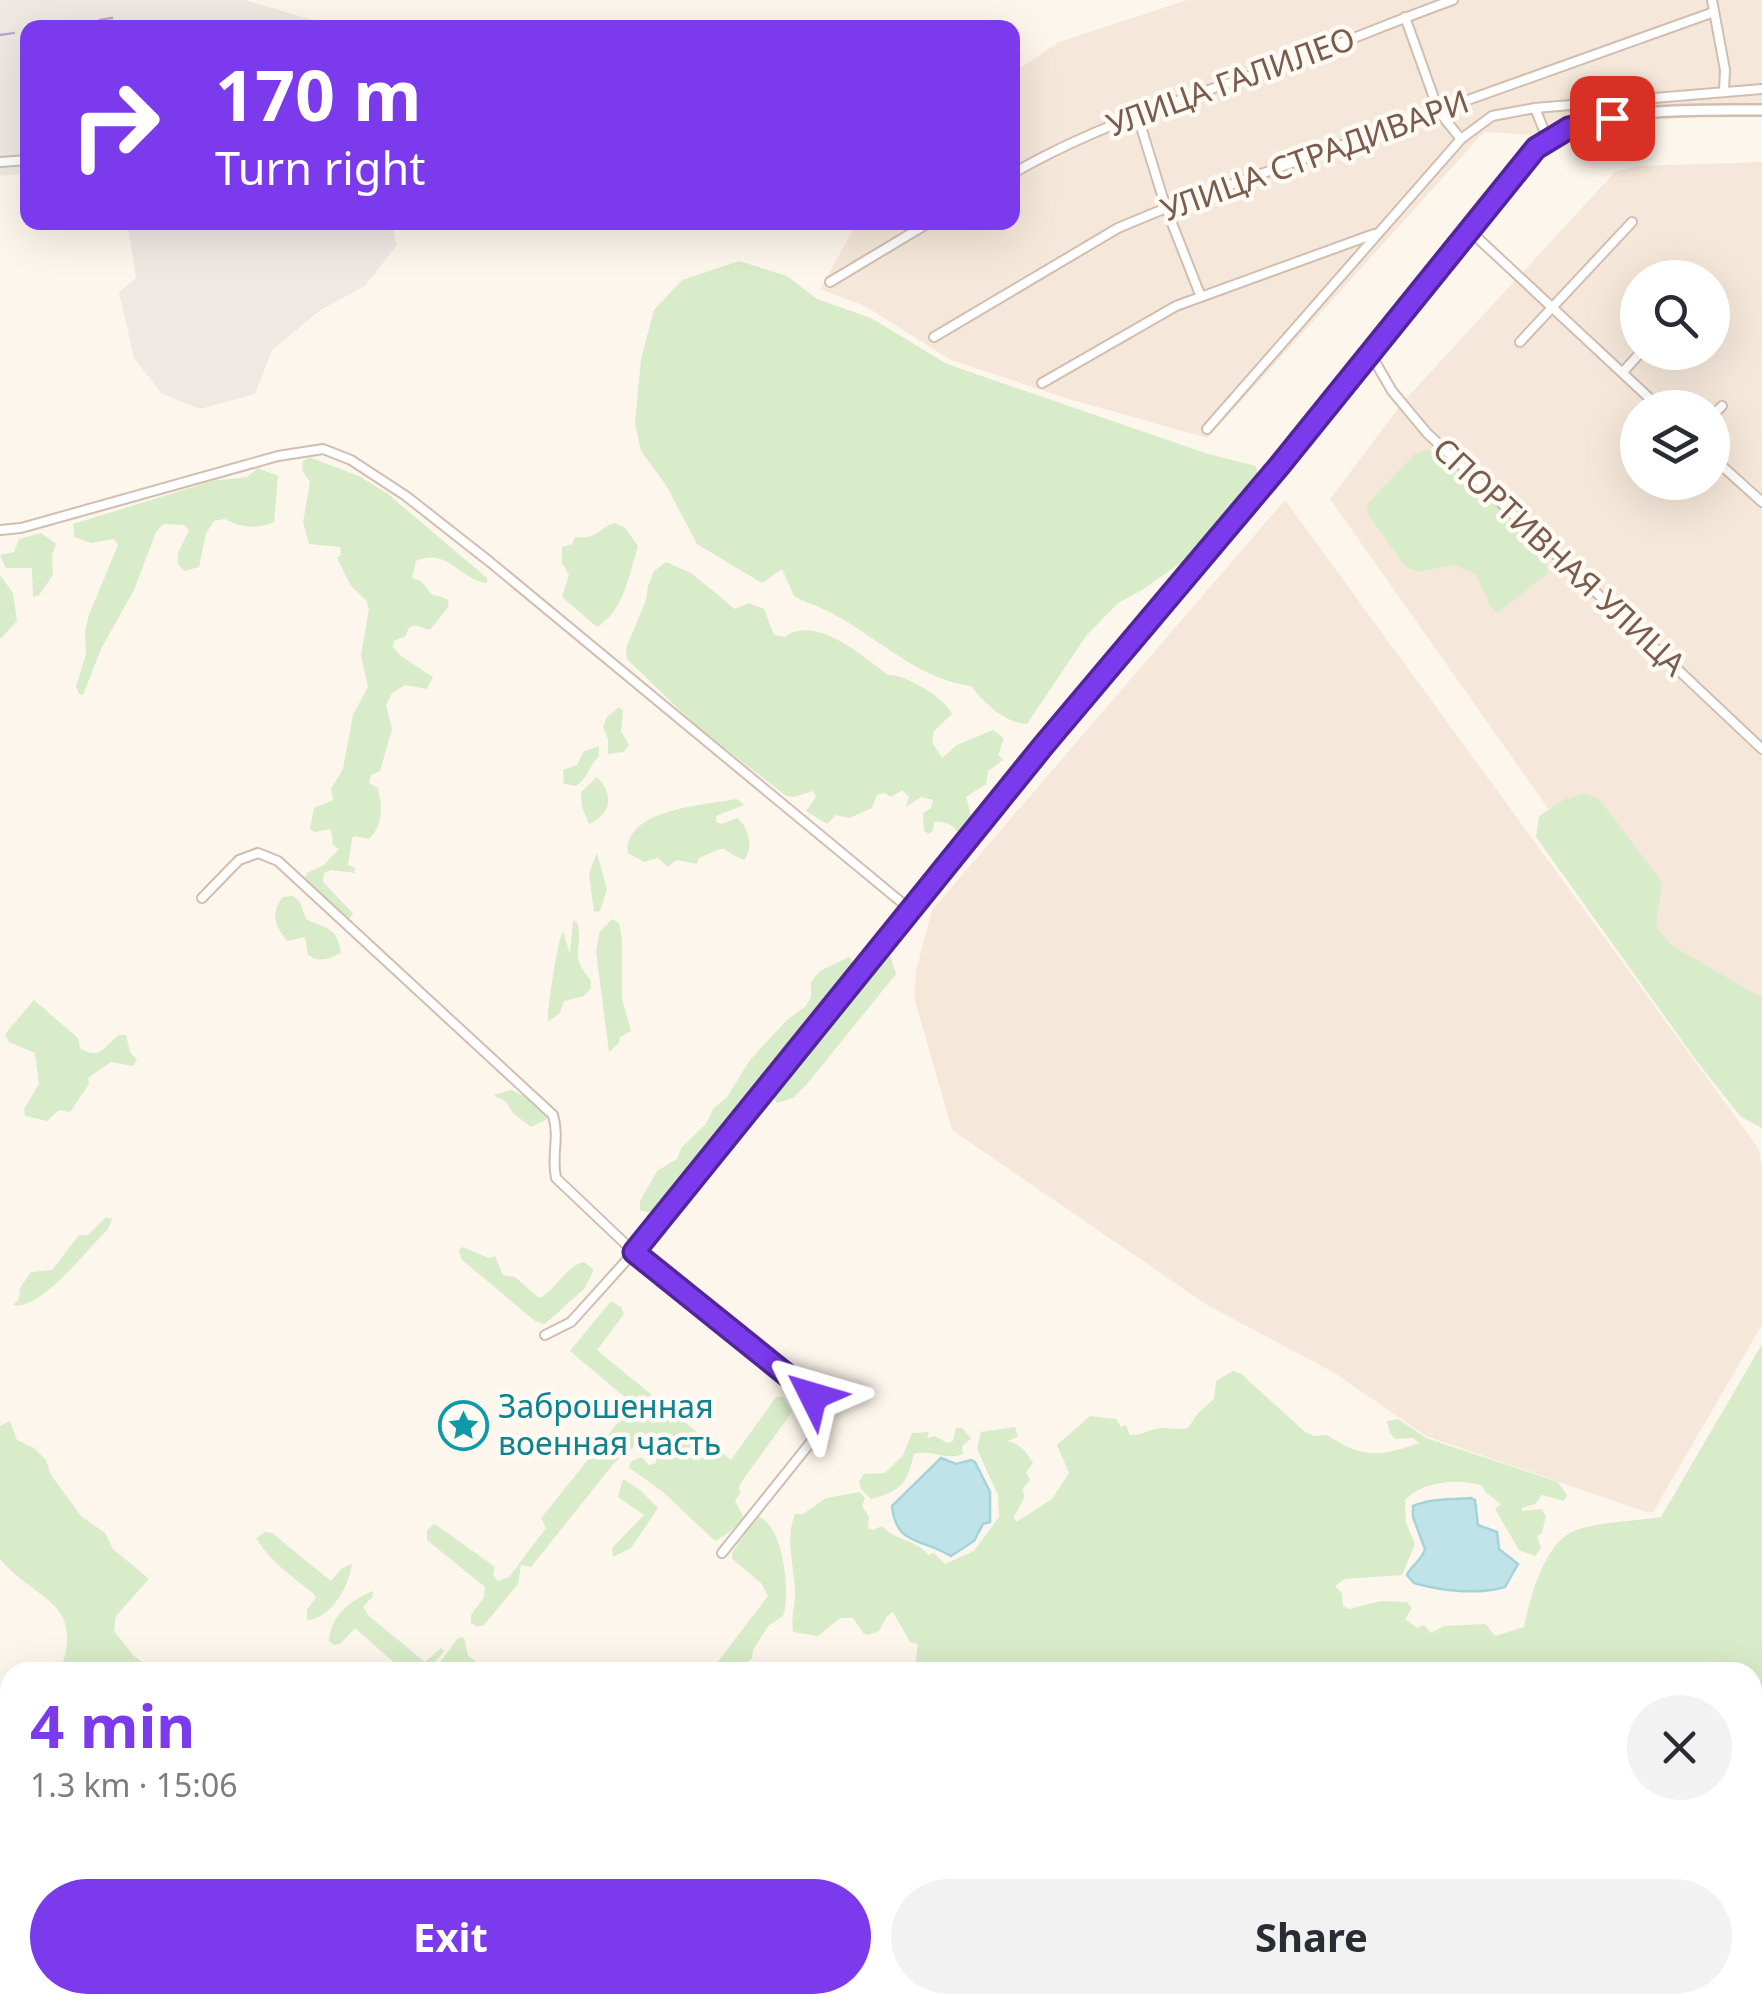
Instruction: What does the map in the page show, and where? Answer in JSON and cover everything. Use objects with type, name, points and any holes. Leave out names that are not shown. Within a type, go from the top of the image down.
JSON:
[{"type":"street","name":"УЛИЦА ГАЛИЛЕО","points":[[1020,169],[1136,114],[1272,69],[1453,0]]},
{"type":"street","points":[[1712,0],[1725,70],[1724,90]]},
{"type":"street","name":"УЛИЦА СТРАДИВАРИ","points":[[934,337],[1118,228],[1166,208],[1714,12]]},
{"type":"street","points":[[1406,18],[1439,112],[1461,139]]},
{"type":"street","points":[[1208,429],[1461,139],[1492,116],[1535,108],[1762,89]]},
{"type":"street","points":[[1535,108],[1547,138]]},
{"type":"street","points":[[545,1335],[571,1322],[634,1252],[1043,746],[1280,465],[1536,148],[1547,138],[1591,122],[1634,115],[1762,110]]},
{"type":"street","points":[[1136,114],[1166,208],[1201,297]]},
{"type":"street","points":[[1520,342],[1632,222]]},
{"type":"street","points":[[830,282],[917,230]]},
{"type":"street","points":[[1469,230],[1641,390]]},
{"type":"street","points":[[1042,383],[1176,306],[1378,232]]},
{"type":"street","name":"СПОРТИВНАЯ УЛИЦА","points":[[1370,353],[1392,391],[1427,433],[1762,750]]},
{"type":"street","points":[[0,530],[21,528],[278,456],[323,450],[350,460],[406,496],[490,562],[912,911]]},
{"type":"street","points":[[1730,473],[1762,502]]},
{"type":"street","points":[[202,898],[239,860],[258,854],[278,862],[553,1115],[559,1134],[552,1161],[556,1178],[634,1252],[813,1396],[821,1417],[815,1437],[722,1553]]},
{"type":"shaded area","points":[[0,0],[245,0],[313,20],[20,20],[20,174],[0,176]]},
{"type":"shaded area","points":[[1187,0],[1762,0],[1762,111],[1633,115],[1536,135],[1484,132],[1208,438],[1072,400],[951,360],[865,306],[820,289],[853,230],[1020,230],[1020,68],[1059,42]]},
{"type":"shaded area","points":[[1762,162],[1762,1027],[1633,929],[1330,499],[1402,403],[1615,172],[1637,166]]},
{"type":"shaded area","points":[[128,230],[394,230],[397,245],[365,286],[322,309],[272,350],[255,394],[200,409],[162,394],[134,358],[119,292],[136,278]]},
{"type":"shaded area","points":[[1285,500],[1759,1149],[1762,1325],[1653,1512],[1426,1436],[1333,1372],[1207,1305],[952,1130],[914,997],[916,971],[932,910]]},
{"type":"green space","points":[[739,261],[787,276],[817,299],[871,318],[947,364],[1208,454],[1256,466],[1258,477],[1192,555],[1118,603],[1086,636],[1027,724],[1011,720],[971,686],[951,682],[913,665],[841,619],[794,596],[782,569],[762,583],[697,544],[666,485],[641,451],[635,424],[641,359],[654,310],[682,280]]},
{"type":"green space","points":[[1436,452],[1503,510],[1546,558],[1547,574],[1497,613],[1476,574],[1454,565],[1417,572],[1405,566],[1367,513],[1368,503],[1415,454]]},
{"type":"green space","points":[[309,457],[359,476],[388,494],[487,578],[487,583],[477,580],[436,558],[416,561],[412,578],[421,581],[431,594],[447,599],[449,606],[430,630],[414,625],[406,636],[394,641],[393,647],[401,656],[433,677],[427,689],[405,685],[392,693],[386,705],[392,729],[380,771],[371,775],[369,783],[378,788],[381,815],[377,827],[369,839],[352,839],[348,865],[355,868],[355,873],[324,873],[323,882],[353,913],[350,918],[305,880],[307,873],[324,865],[339,849],[333,845],[331,829],[310,829],[314,808],[333,800],[331,789],[343,769],[353,715],[368,687],[361,655],[369,609],[366,600],[351,586],[337,558],[340,547],[309,544],[303,522],[310,482],[302,470],[303,461]]},
{"type":"green space","points":[[258,468],[278,476],[274,522],[250,526],[225,519],[214,521],[206,533],[199,567],[184,571],[178,564],[178,553],[189,530],[184,525],[163,524],[156,532],[134,590],[101,649],[83,695],[79,694],[76,687],[86,654],[89,615],[118,545],[114,539],[91,543],[74,537],[73,524],[212,481],[247,477]]},
{"type":"green space","points":[[615,523],[625,528],[638,546],[619,603],[597,627],[562,597],[569,575],[562,563],[562,547],[572,544],[575,537],[593,535]]},
{"type":"green space","points":[[41,533],[56,544],[53,575],[39,595],[33,597],[32,568],[6,568],[0,555],[14,552],[19,539]]},
{"type":"green space","points":[[666,562],[691,573],[735,609],[749,603],[764,609],[774,635],[785,637],[797,631],[824,634],[888,675],[904,678],[934,695],[952,714],[934,731],[932,742],[942,758],[957,745],[993,730],[1004,738],[998,755],[1003,760],[988,771],[986,784],[966,797],[973,822],[969,835],[961,838],[943,822],[934,822],[929,834],[924,831],[923,813],[931,808],[933,800],[921,797],[906,807],[909,797],[902,790],[891,797],[877,795],[872,808],[849,818],[836,815],[827,824],[806,811],[816,797],[813,791],[786,796],[695,725],[627,659],[626,648],[654,571]]},
{"type":"green space","points":[[0,575],[13,593],[17,621],[0,639]]},
{"type":"green space","points":[[619,707],[623,711],[621,731],[629,745],[623,752],[608,754],[603,727],[607,717]]},
{"type":"green space","points":[[599,746],[599,756],[583,780],[576,786],[564,784],[563,770],[577,765],[584,751]]},
{"type":"green space","points":[[597,777],[606,790],[608,803],[602,815],[589,824],[581,792]]},
{"type":"green space","points":[[1584,794],[1598,798],[1662,882],[1656,927],[1671,945],[1762,998],[1762,1128],[1741,1117],[1696,1060],[1536,837],[1539,816],[1565,799]]},
{"type":"green space","points":[[737,799],[744,805],[716,816],[716,822],[722,824],[737,818],[741,822],[749,844],[744,860],[721,849],[699,858],[697,864],[676,860],[668,867],[658,858],[644,862],[628,853],[630,838],[652,818],[687,807]]},
{"type":"green space","points":[[597,853],[607,889],[600,911],[594,912],[589,873]]},
{"type":"green space","points":[[293,896],[300,902],[306,919],[334,933],[341,953],[317,959],[308,955],[305,937],[287,941],[275,914],[283,897]]},
{"type":"green space","points":[[612,919],[619,923],[622,940],[622,999],[631,1031],[620,1037],[609,1052],[596,952],[599,933]]},
{"type":"green space","points":[[573,920],[578,924],[578,958],[591,988],[584,996],[564,1001],[560,1013],[548,1022],[561,936],[563,931],[570,954]]},
{"type":"green space","points":[[890,955],[896,974],[807,1084],[793,1098],[777,1103],[774,1098],[784,1080]]},
{"type":"green space","points":[[849,957],[857,967],[850,979],[709,1143],[655,1214],[640,1210],[640,1201],[657,1171],[677,1159],[682,1147],[727,1097],[750,1060],[787,1020],[806,1006],[811,997],[811,982],[820,971]]},
{"type":"green space","points":[[34,1000],[78,1038],[80,1048],[97,1053],[119,1035],[126,1035],[130,1052],[137,1060],[133,1066],[111,1062],[88,1078],[89,1084],[70,1112],[59,1110],[47,1121],[25,1116],[24,1109],[39,1084],[35,1053],[9,1042],[5,1034]]},
{"type":"green space","points":[[511,1090],[541,1104],[547,1119],[531,1127],[505,1101],[493,1095]]},
{"type":"green space","points":[[106,1217],[112,1219],[108,1229],[64,1276],[37,1298],[13,1305],[31,1272],[52,1270],[79,1235],[88,1235]]},
{"type":"green space","points":[[462,1247],[489,1258],[495,1256],[503,1275],[515,1277],[539,1298],[577,1265],[584,1262],[594,1270],[584,1289],[545,1324],[535,1321],[461,1259]]},
{"type":"green space","points":[[611,1301],[624,1314],[597,1350],[731,1460],[776,1397],[783,1397],[792,1412],[742,1481],[735,1501],[743,1516],[723,1537],[715,1541],[663,1492],[628,1467],[642,1457],[649,1465],[656,1463],[657,1455],[642,1440],[614,1463],[531,1567],[521,1565],[518,1584],[484,1625],[478,1627],[471,1623],[471,1615],[484,1597],[485,1587],[427,1540],[427,1530],[434,1524],[495,1567],[493,1574],[498,1581],[509,1577],[546,1528],[541,1518],[633,1404],[570,1351]]},
{"type":"green space","points":[[1762,1344],[1762,1662],[915,1662],[918,1644],[910,1642],[893,1612],[879,1631],[867,1635],[853,1618],[840,1618],[818,1636],[793,1632],[791,1535],[795,1514],[803,1514],[826,1498],[860,1492],[865,1498],[862,1506],[869,1517],[868,1528],[882,1526],[928,1555],[934,1553],[945,1564],[974,1551],[999,1517],[998,1495],[977,1449],[981,1432],[1015,1427],[1018,1437],[1007,1441],[1019,1446],[1033,1463],[1026,1472],[1030,1480],[1022,1490],[1025,1496],[1014,1517],[1016,1522],[1052,1499],[1069,1473],[1057,1445],[1090,1416],[1116,1419],[1121,1427],[1126,1425],[1130,1435],[1159,1428],[1188,1428],[1214,1399],[1216,1381],[1233,1371],[1314,1436],[1327,1435],[1361,1452],[1372,1453],[1419,1443],[1413,1438],[1395,1439],[1387,1421],[1398,1419],[1426,1438],[1558,1482],[1567,1495],[1564,1501],[1542,1495],[1535,1504],[1522,1508],[1541,1509],[1546,1516],[1542,1533],[1537,1536],[1541,1548],[1535,1556],[1519,1550],[1495,1509],[1501,1504],[1483,1486],[1442,1483],[1421,1489],[1405,1500],[1406,1523],[1415,1544],[1402,1575],[1345,1579],[1335,1586],[1342,1593],[1343,1606],[1349,1609],[1381,1601],[1407,1602],[1412,1608],[1405,1619],[1417,1628],[1424,1625],[1431,1633],[1444,1626],[1486,1624],[1495,1636],[1524,1627],[1540,1573],[1563,1537],[1593,1526],[1661,1517]]},
{"type":"green space","points":[[10,1421],[17,1440],[34,1448],[46,1460],[51,1475],[81,1516],[105,1533],[113,1549],[149,1579],[116,1616],[114,1631],[142,1662],[62,1662],[67,1630],[62,1616],[0,1559],[0,1426]]},
{"type":"green space","points":[[956,1428],[962,1428],[971,1439],[962,1446],[963,1454],[914,1454],[906,1479],[897,1489],[871,1499],[861,1489],[859,1482],[864,1474],[885,1473],[903,1455],[912,1433],[929,1432],[927,1438],[935,1436],[947,1443],[953,1441]]},
{"type":"green space","points":[[623,1479],[658,1508],[631,1548],[613,1557],[612,1548],[644,1515],[618,1497]]},
{"type":"green space","points":[[757,1516],[774,1532],[783,1561],[783,1616],[769,1625],[748,1662],[718,1662],[768,1596],[761,1583],[732,1559],[732,1553]]},
{"type":"green space","points":[[265,1532],[272,1533],[331,1581],[342,1568],[352,1564],[343,1591],[324,1614],[307,1620],[307,1609],[316,1598],[261,1546],[256,1538]]},
{"type":"green space","points":[[373,1591],[363,1607],[369,1616],[425,1662],[394,1662],[355,1628],[340,1644],[329,1641],[333,1624],[357,1599]]},
{"type":"green space","points":[[464,1637],[468,1656],[477,1662],[440,1662],[458,1638]]},
{"type":"green space","points":[[441,1648],[444,1651],[435,1662],[425,1662]]},
{"type":"water","points":[[941,1458],[956,1464],[975,1462],[990,1492],[990,1522],[983,1524],[974,1541],[951,1556],[905,1535],[894,1519],[892,1506]]},
{"type":"water","points":[[1475,1500],[1478,1525],[1497,1532],[1499,1549],[1518,1564],[1505,1587],[1460,1591],[1414,1583],[1407,1575],[1425,1549],[1413,1506]]},
{"type":"railway","points":[[99,20],[118,17]]},
{"type":"railway","points":[[0,35],[20,32]]},
{"type":"place","name":"Заброшенная военная часть","points":[[463,1425]]},
{"type":"route","points":[[813,1396],[634,1252],[1043,746],[1280,465],[1536,148],[1569,128],[1612,118]]}]
